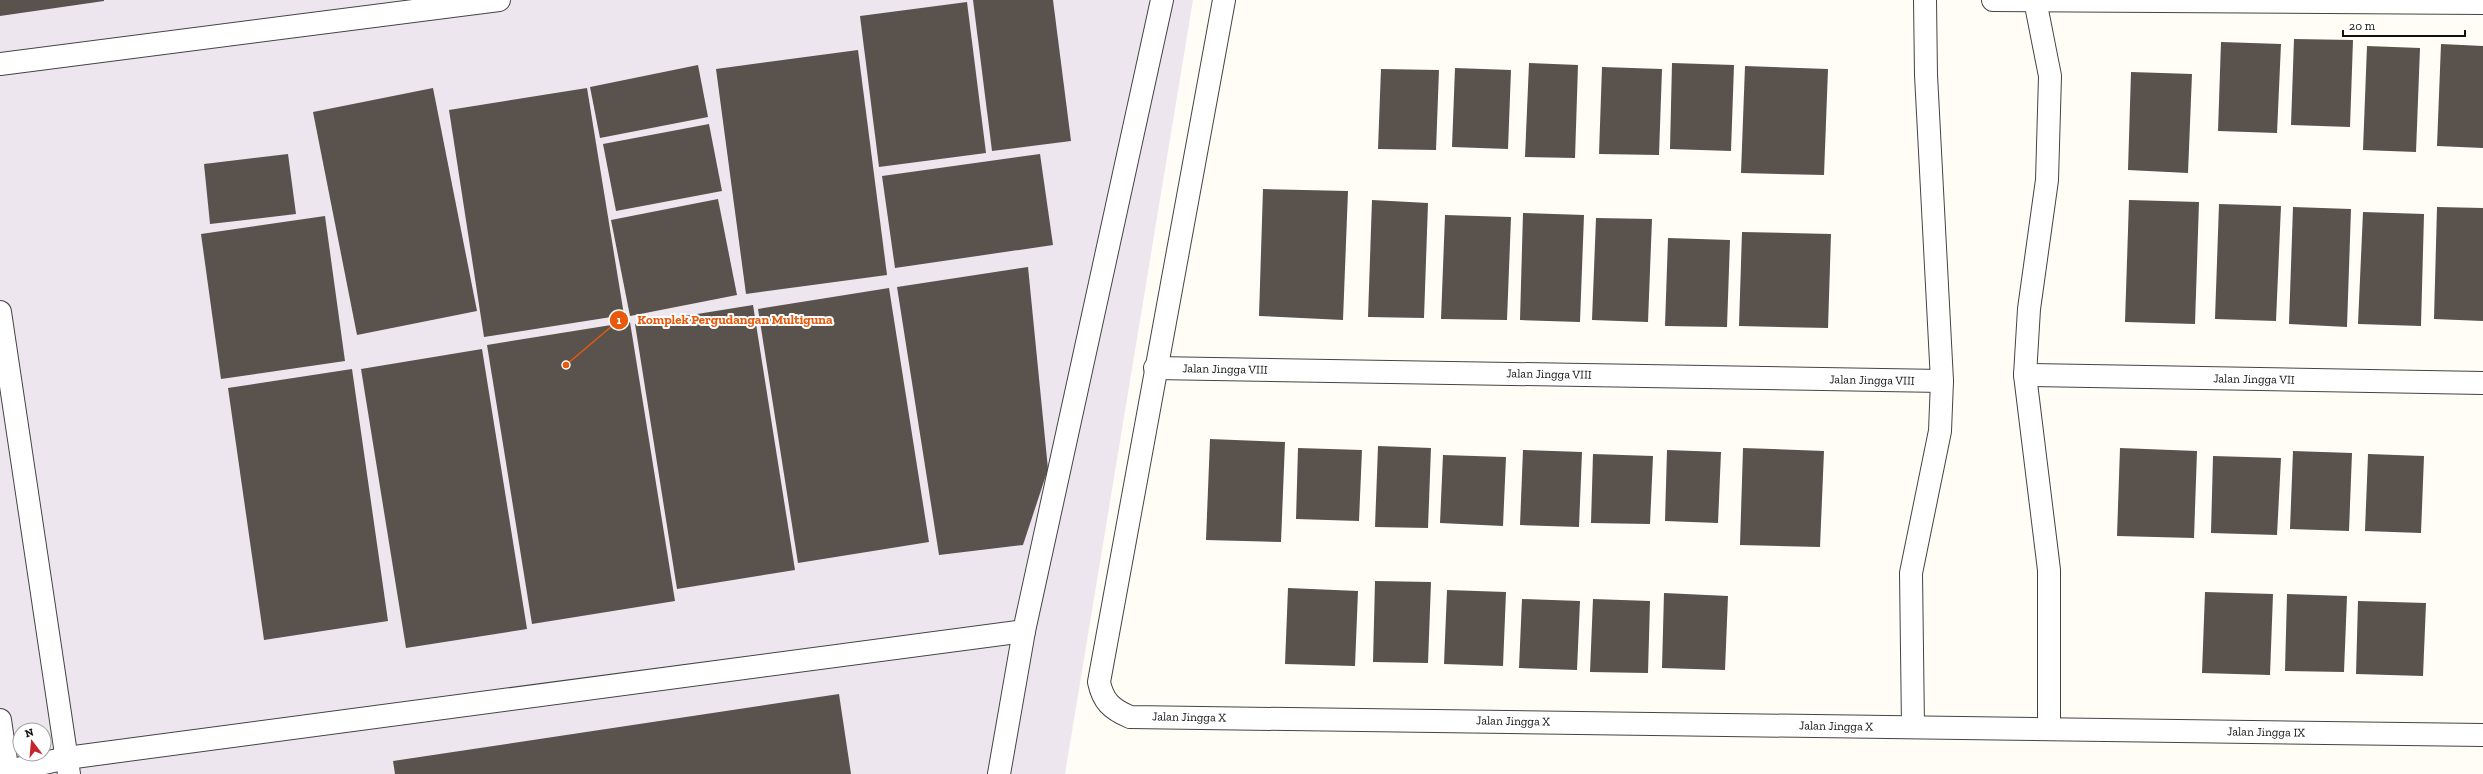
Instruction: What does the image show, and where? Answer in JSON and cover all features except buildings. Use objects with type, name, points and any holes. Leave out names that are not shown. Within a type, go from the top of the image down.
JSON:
[{"type":"street","points":[[0,64],[499,0]]},
{"type":"street","points":[[999,774],[1024,631],[1162,0]]},
{"type":"street","points":[[1155,368],[1224,0]]},
{"type":"street","points":[[1913,727],[1911,573],[1940,431],[1942,381],[1926,75],[1925,0]]},
{"type":"street","points":[[1993,0],[2483,3]]},
{"type":"street","points":[[2036,0],[2050,76],[2048,158],[2047,180],[2029,309],[2026,375],[2049,570],[2049,728]]},
{"type":"street","points":[[0,312],[68,766]]},
{"type":"street","name":"Jalan Jingga VIII","points":[[1155,368],[1942,381]]},
{"type":"street","name":"Jalan Jingga X","points":[[1155,368],[1099,682],[1102,697],[1114,710],[1130,717],[2049,728]]},
{"type":"street","name":"Jalan Jingga VII","points":[[2026,375],[2483,383]]},
{"type":"street","points":[[0,720],[8,772],[68,766],[1024,631]]},
{"type":"street","name":"Jalan Jingga IX","points":[[2049,728],[2483,735]]},
{"type":"shaded area","points":[[0,0],[1193,0],[1065,774],[0,774]]},
{"type":"place","name":"Komplek Pergudangan Multiguna","points":[[566,365]]}]
